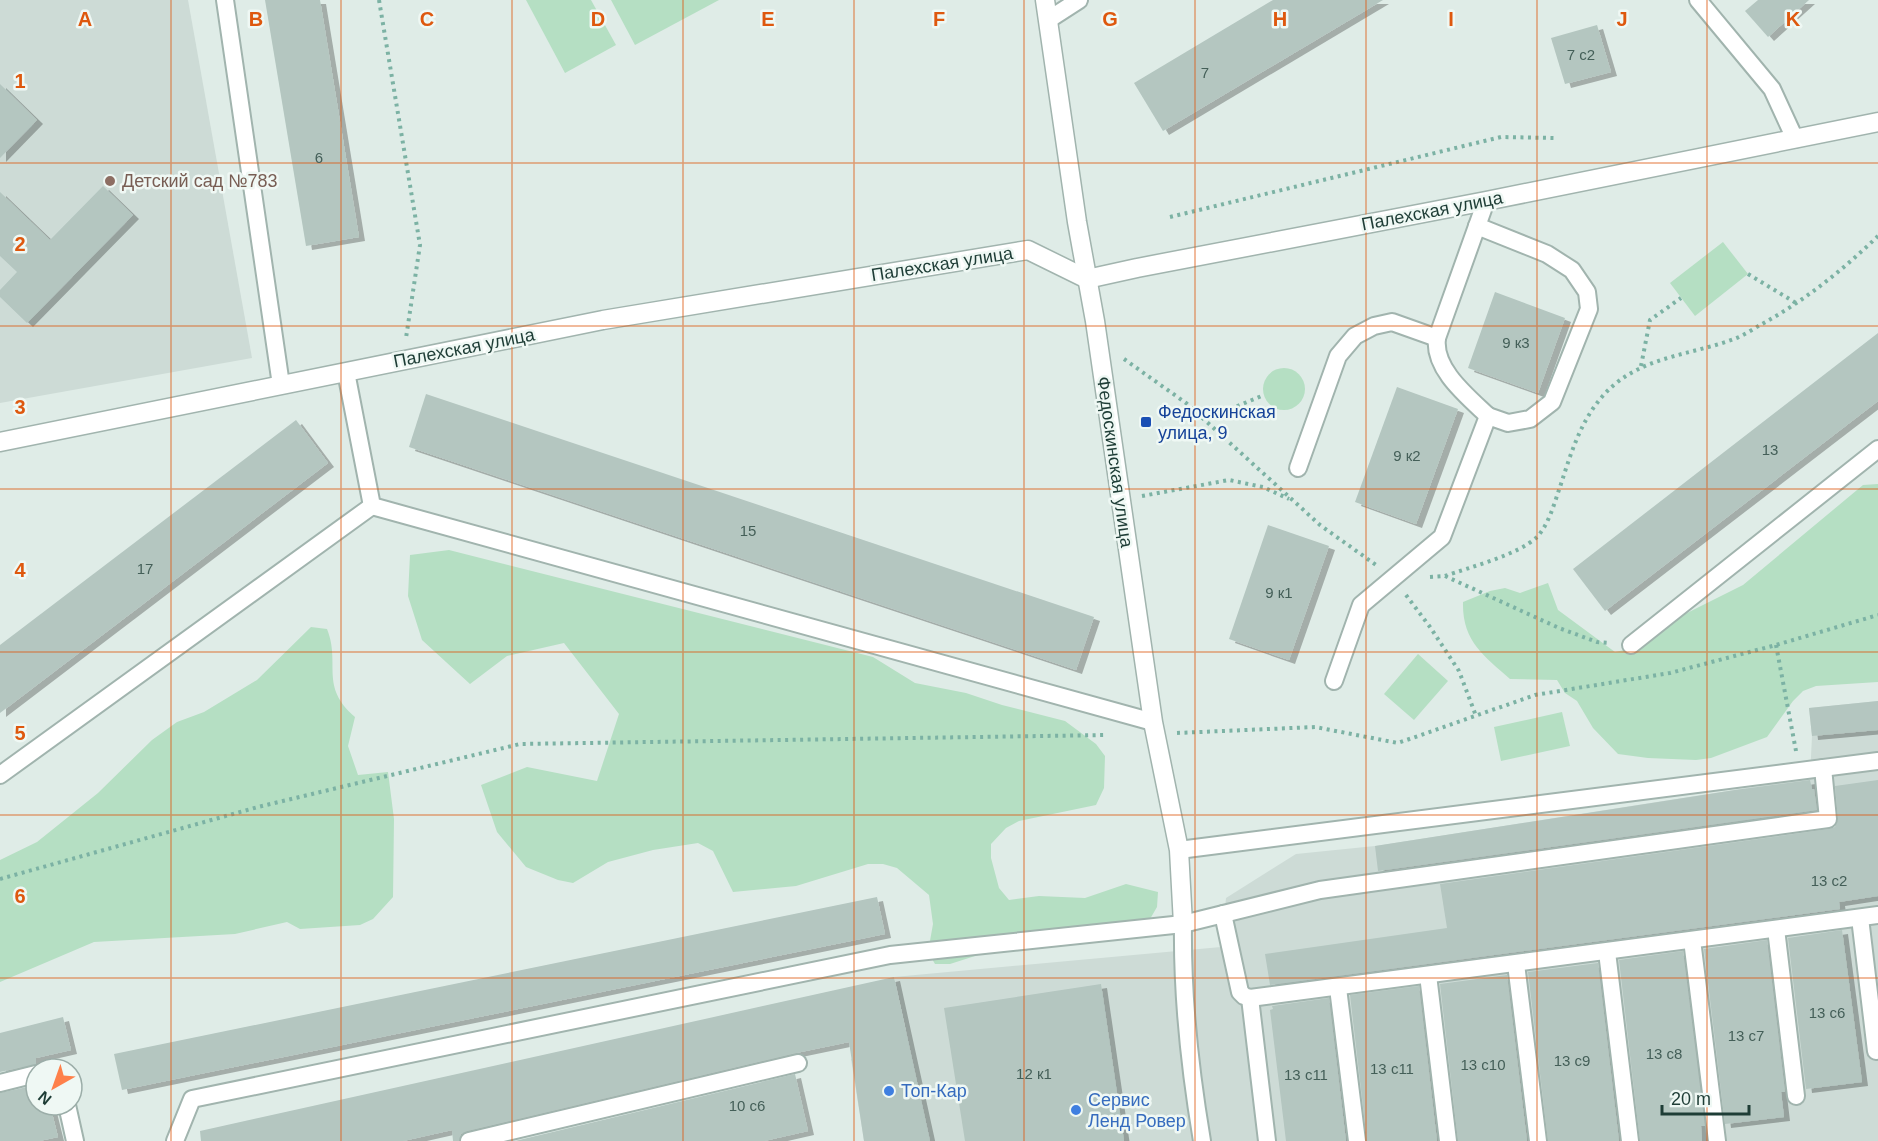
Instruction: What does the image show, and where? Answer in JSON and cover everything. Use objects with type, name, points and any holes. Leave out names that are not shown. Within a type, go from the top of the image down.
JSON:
[{"type":"street","name":"Федоскинская улица","points":[[1045,0],[1154,728],[1179,850],[1183,924]]},
{"type":"street","name":"Палехская улица","points":[[0,442],[603,320],[1028,250],[1087,279],[1878,122]]},
{"type":"lane","points":[[225,0],[281,385]]},
{"type":"lane","points":[[1048,20],[1079,0]]},
{"type":"lane","points":[[1698,0],[1772,89],[1795,139]]},
{"type":"lane","points":[[1477,226],[1547,254],[1572,270],[1587,292],[1589,309],[1552,402],[1530,418],[1508,423],[1488,416],[1446,372],[1435,350],[1437,338],[1477,226],[1486,201]]},
{"type":"lane","points":[[1298,468],[1338,356],[1355,336],[1374,326],[1392,322],[1437,338]]},
{"type":"lane","points":[[346,372],[372,507]]},
{"type":"lane","points":[[1334,681],[1361,605],[1442,537],[1488,416]]},
{"type":"lane","points":[[1631,645],[1878,449]]},
{"type":"lane","points":[[372,507],[1154,728]]},
{"type":"lane","points":[[0,775],[372,507]]},
{"type":"lane","points":[[1179,850],[1878,761]]},
{"type":"lane","points":[[175,1141],[192,1099],[890,955],[1183,924],[1320,890],[1827,819],[1823,768]]},
{"type":"lane","points":[[1223,914],[1240,992],[1250,998],[1878,915]]},
{"type":"lane","points":[[1860,918],[1876,1051]]},
{"type":"lane","points":[[1183,924],[1193,1087],[1202,1141]]},
{"type":"lane","points":[[1776,929],[1796,1096]]},
{"type":"lane","points":[[1692,940],[1717,1141]]},
{"type":"lane","points":[[1607,952],[1630,1141]]},
{"type":"lane","points":[[1516,964],[1538,1141]]},
{"type":"lane","points":[[1428,975],[1448,1141]]},
{"type":"lane","points":[[1338,988],[1357,1141]]},
{"type":"lane","points":[[1250,998],[1267,1141]]},
{"type":"lane","points":[[469,1141],[798,1063]]},
{"type":"lane","points":[[0,1083],[24,1077]]},
{"type":"lane","points":[[70,1117],[75,1141]]},
{"type":"path","points":[[379,0],[420,245],[403,359]]},
{"type":"path","points":[[1170,217],[1501,136],[1556,138]]},
{"type":"path","points":[[1393,578],[1445,576],[1524,546],[1538,536],[1551,513],[1576,437],[1592,410],[1614,385],[1640,367],[1735,339],[1796,303],[1852,262],[1878,236]]},
{"type":"path","points":[[1748,274],[1796,303]]},
{"type":"path","points":[[1640,367],[1650,320],[1681,298]]},
{"type":"path","points":[[1098,343],[1186,403],[1292,500],[1263,487],[1229,480],[1120,500]]},
{"type":"path","points":[[1223,412],[1264,395]]},
{"type":"path","points":[[1445,576],[1559,628],[1597,642],[1631,645]]},
{"type":"path","points":[[1154,728],[1315,727],[1398,743],[1535,695],[1670,673],[1878,615]]},
{"type":"path","points":[[1776,645],[1799,771]]},
{"type":"path","points":[[0,879],[258,807],[520,744],[1108,735]]},
{"type":"shaded area","name":"Детский сад №783","points":[[0,0],[188,0],[252,358],[0,403]]},
{"type":"shaded area","points":[[1878,701],[1878,1141],[864,1141],[851,1059],[876,1055],[874,1037],[906,1030],[894,977],[1221,947],[1226,898],[1296,854],[1375,846],[1810,778],[1812,736],[1809,708]]},
{"type":"green space","points":[[526,0],[591,0],[616,45],[565,73]]},
{"type":"green space","points":[[611,0],[719,0],[635,45]]},
{"type":"green space","points":[[1723,242],[1748,274],[1695,316],[1670,283]]},
{"type":"green space","points":[[1284,368],[1292,369],[1299,374],[1304,381],[1304,397],[1299,404],[1292,409],[1284,410],[1276,409],[1269,404],[1264,397],[1263,389],[1264,381],[1269,374],[1276,369]]},
{"type":"green space","points":[[1878,484],[1878,682],[1816,686],[1803,691],[1767,737],[1711,758],[1696,760],[1648,758],[1618,754],[1593,728],[1577,701],[1565,693],[1557,680],[1510,679],[1476,647],[1466,627],[1463,602],[1490,591],[1505,588],[1520,593],[1548,583],[1558,610],[1615,652],[1629,649],[1679,617],[1743,585],[1863,485]]},
{"type":"green space","points":[[449,550],[873,657],[915,683],[966,693],[1065,721],[1096,744],[1105,756],[1104,788],[1096,805],[1019,821],[1006,828],[991,844],[991,858],[999,888],[1009,900],[1039,896],[1085,898],[1126,884],[1158,892],[1157,907],[1150,919],[1056,930],[950,964],[935,964],[928,952],[933,924],[929,895],[897,868],[883,864],[868,864],[796,886],[733,892],[713,851],[698,843],[653,850],[608,862],[573,883],[558,880],[526,867],[497,832],[481,785],[527,767],[597,781],[619,714],[564,643],[507,656],[470,684],[422,640],[408,596],[410,555]]},
{"type":"green space","points":[[311,627],[327,629],[331,642],[334,685],[337,695],[355,717],[348,746],[358,775],[388,772],[394,819],[393,897],[373,919],[360,925],[300,929],[287,922],[235,934],[94,942],[0,982],[0,860],[37,842],[98,793],[152,740],[177,722],[204,712],[257,680]]},
{"type":"green space","points":[[1418,654],[1448,681],[1414,720],[1384,694]]},
{"type":"green space","points":[[1562,712],[1570,746],[1501,761],[1494,727]]},
{"type":"building","points":[[265,0],[320,0],[359,237],[306,246]]},
{"type":"building","points":[[1273,0],[1383,0],[1163,131],[1134,83]]},
{"type":"building","points":[[1758,0],[1809,0],[1768,37],[1745,11]]},
{"type":"building","points":[[1597,25],[1611,72],[1565,84],[1551,38]]},
{"type":"building","points":[[0,84],[37,120],[0,158]]},
{"type":"building","points":[[103,186],[133,215],[27,323],[0,297],[0,290],[17,272],[0,256],[0,192],[50,240]]},
{"type":"building","points":[[1495,292],[1565,318],[1538,393],[1468,368]]},
{"type":"building","points":[[1878,333],[1878,401],[1605,611],[1573,569]]},
{"type":"building","points":[[1397,387],[1458,409],[1416,524],[1355,502]]},
{"type":"building","points":[[426,394],[1094,617],[1076,670],[409,447]]},
{"type":"building","points":[[296,420],[328,463],[0,713],[0,645]]},
{"type":"building","points":[[1268,525],[1329,546],[1289,660],[1229,639]]},
{"type":"building","points":[[1878,701],[1878,730],[1812,736],[1809,708]]},
{"type":"building","points":[[1810,780],[1812,789],[1814,789],[1817,810],[1378,871],[1375,846]]},
{"type":"building","points":[[1878,780],[1878,896],[1839,902],[1840,909],[1270,985],[1265,954],[1447,928],[1440,884],[1829,829],[1835,827],[1838,819],[1835,786]]},
{"type":"building","points":[[877,897],[885,934],[122,1090],[114,1054]]},
{"type":"building","points":[[1842,930],[1862,1082],[1806,1089],[1788,938]]},
{"type":"building","points":[[1767,940],[1785,1092],[1781,1092],[1784,1117],[1725,1124],[1704,949]]},
{"type":"building","points":[[1683,951],[1705,1126],[1701,1126],[1702,1141],[1640,1141],[1619,960]]},
{"type":"building","points":[[1598,963],[1619,1141],[1548,1141],[1528,972]]},
{"type":"building","points":[[1507,975],[1527,1141],[1458,1141],[1440,984]]},
{"type":"building","points":[[894,977],[930,1141],[864,1141],[849,1042],[467,1131],[461,1134],[459,1141],[453,1141],[452,1130],[403,1141],[201,1141],[200,1131]]},
{"type":"building","points":[[1101,984],[1124,1141],[965,1141],[944,1008]]},
{"type":"building","points":[[1419,986],[1437,1141],[1367,1141],[1350,995]]},
{"type":"building","points":[[1329,998],[1346,1141],[1286,1141],[1270,1010],[1273,1009],[1272,1006]]},
{"type":"building","points":[[63,1017],[71,1050],[40,1057],[24,1057],[24,1067],[0,1072],[0,1033]]},
{"type":"building","points":[[795,1074],[808,1131],[764,1141],[515,1141]]},
{"type":"building","points":[[24,1088],[24,1117],[53,1117],[58,1137],[39,1141],[0,1141],[0,1093]]},
{"type":"place","name":"Детский сад №783","points":[[110,181]]},
{"type":"place","name":"Федоскинская улица, 9","points":[[1146,422]]},
{"type":"place","name":"Топ-Кар","points":[[889,1091]]},
{"type":"place","name":"Сервис Ленд Ровер","points":[[1076,1110]]}]
